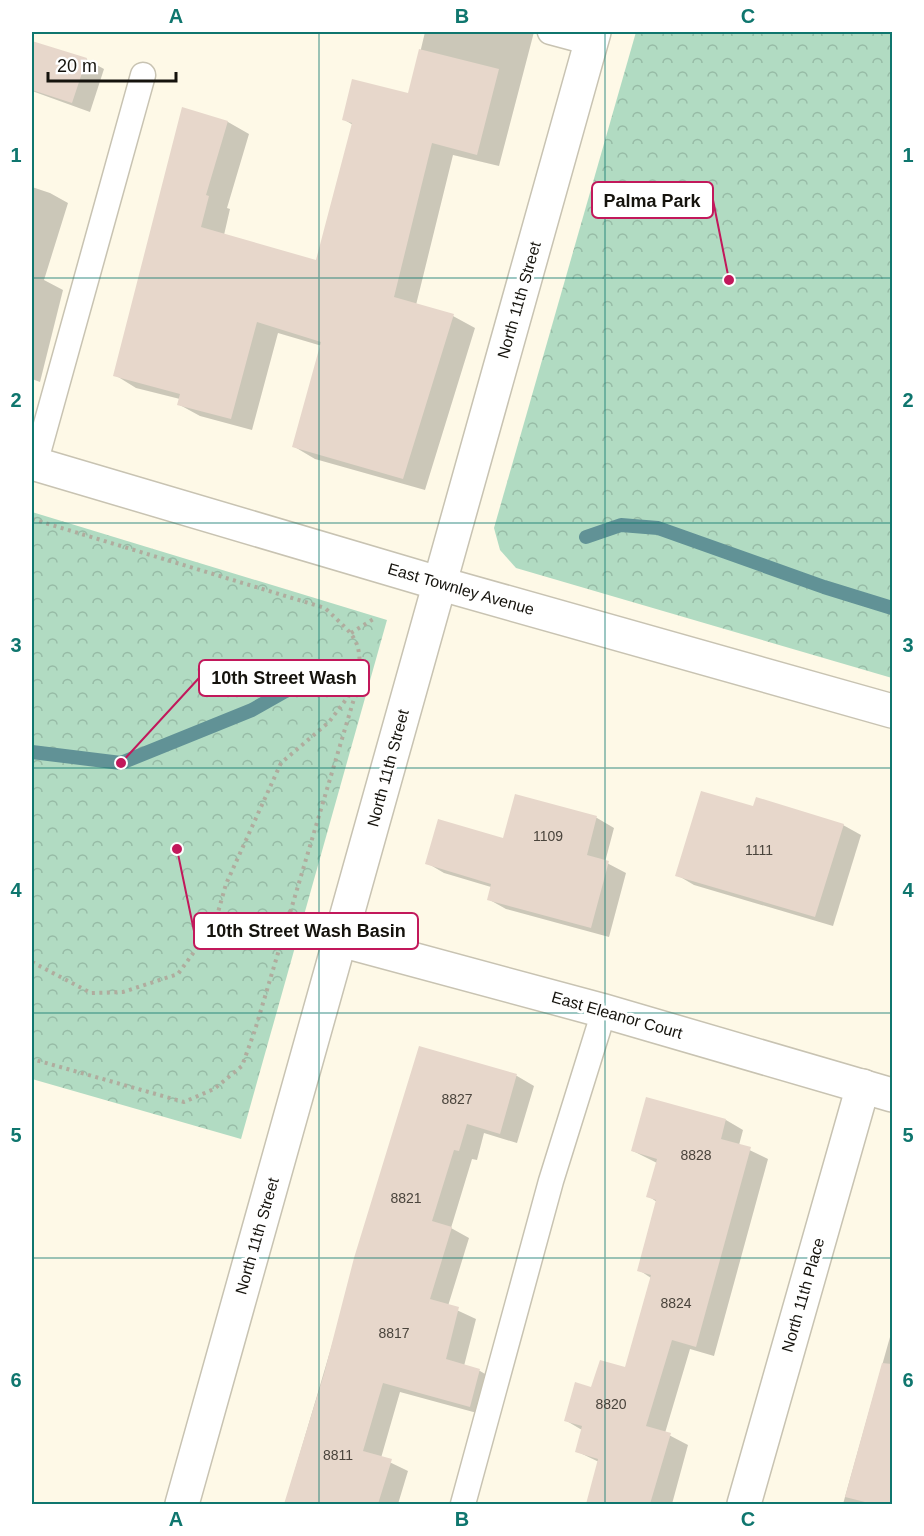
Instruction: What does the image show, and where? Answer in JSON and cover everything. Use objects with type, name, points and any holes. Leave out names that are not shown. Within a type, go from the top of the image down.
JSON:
[{"type":"street","name":"North 11th Street","points":[[182,1504],[341,940],[438,583],[593,38]]},
{"type":"street","name":"East Townley Avenue","points":[[33,463],[438,583],[892,711]]},
{"type":"street","name":"East Eleanor Court","points":[[341,940],[604,1011],[878,1091]]},
{"type":"street","name":"North 11th Place","points":[[744,1504],[878,1091]]},
{"type":"lane","points":[[550,32],[593,38]]},
{"type":"lane","points":[[33,463],[143,75]]},
{"type":"lane","points":[[463,1504],[551,1181],[604,1011]]},
{"type":"path","points":[[32,519],[325,608],[351,633],[361,651],[359,682],[255,1030],[242,1066],[214,1089],[184,1102],[32,1059]]},
{"type":"path","points":[[351,633],[375,618]]},
{"type":"path","points":[[32,962],[91,993],[123,992],[178,974],[214,923],[226,884],[281,763],[329,723],[359,682]]},
{"type":"green space","points":[[636,32],[892,32],[892,678],[516,568],[500,550],[494,528]]},
{"type":"green space","points":[[32,512],[387,620],[241,1139],[32,1079]]},
{"type":"building","points":[[32,41],[87,58],[72,103],[32,90]]},
{"type":"building","points":[[419,49],[499,69],[477,155],[432,143],[394,297],[454,314],[403,479],[292,447],[321,342],[257,322],[231,419],[177,405],[180,394],[113,376],[182,107],[228,121],[206,195],[209,196],[201,227],[316,260],[352,123],[342,120],[352,79],[408,93]]},
{"type":"building","points":[[701,791],[753,806],[756,797],[844,824],[815,917],[675,876]]},
{"type":"building","points":[[515,794],[597,816],[587,855],[609,861],[591,928],[487,900],[491,884],[425,864],[438,819],[503,838]]},
{"type":"building","points":[[419,1046],[517,1074],[500,1134],[467,1124],[459,1151],[454,1150],[432,1221],[452,1227],[430,1299],[459,1307],[446,1359],[480,1369],[470,1407],[383,1383],[363,1451],[392,1459],[378,1504],[284,1504],[324,1374],[354,1258]]},
{"type":"building","points":[[646,1097],[726,1119],[721,1139],[751,1147],[696,1347],[672,1340],[646,1426],[671,1433],[650,1504],[586,1504],[598,1459],[575,1452],[582,1426],[564,1421],[575,1382],[591,1387],[600,1360],[625,1367],[651,1275],[637,1271],[656,1200],[646,1197],[657,1159],[631,1151]]},
{"type":"building","points":[[882,1363],[892,1364],[892,1504],[873,1504],[845,1497]]},
{"type":"waterway","points":[[586,537],[621,525],[658,528],[824,587],[892,608]]},
{"type":"waterway","points":[[32,752],[121,763],[252,710],[321,671]]},
{"type":"place","name":"Palma Park","points":[[729,280]]},
{"type":"place","name":"10th Street Wash","points":[[121,763]]},
{"type":"place","name":"10th Street Wash Basin","points":[[177,849]]}]
